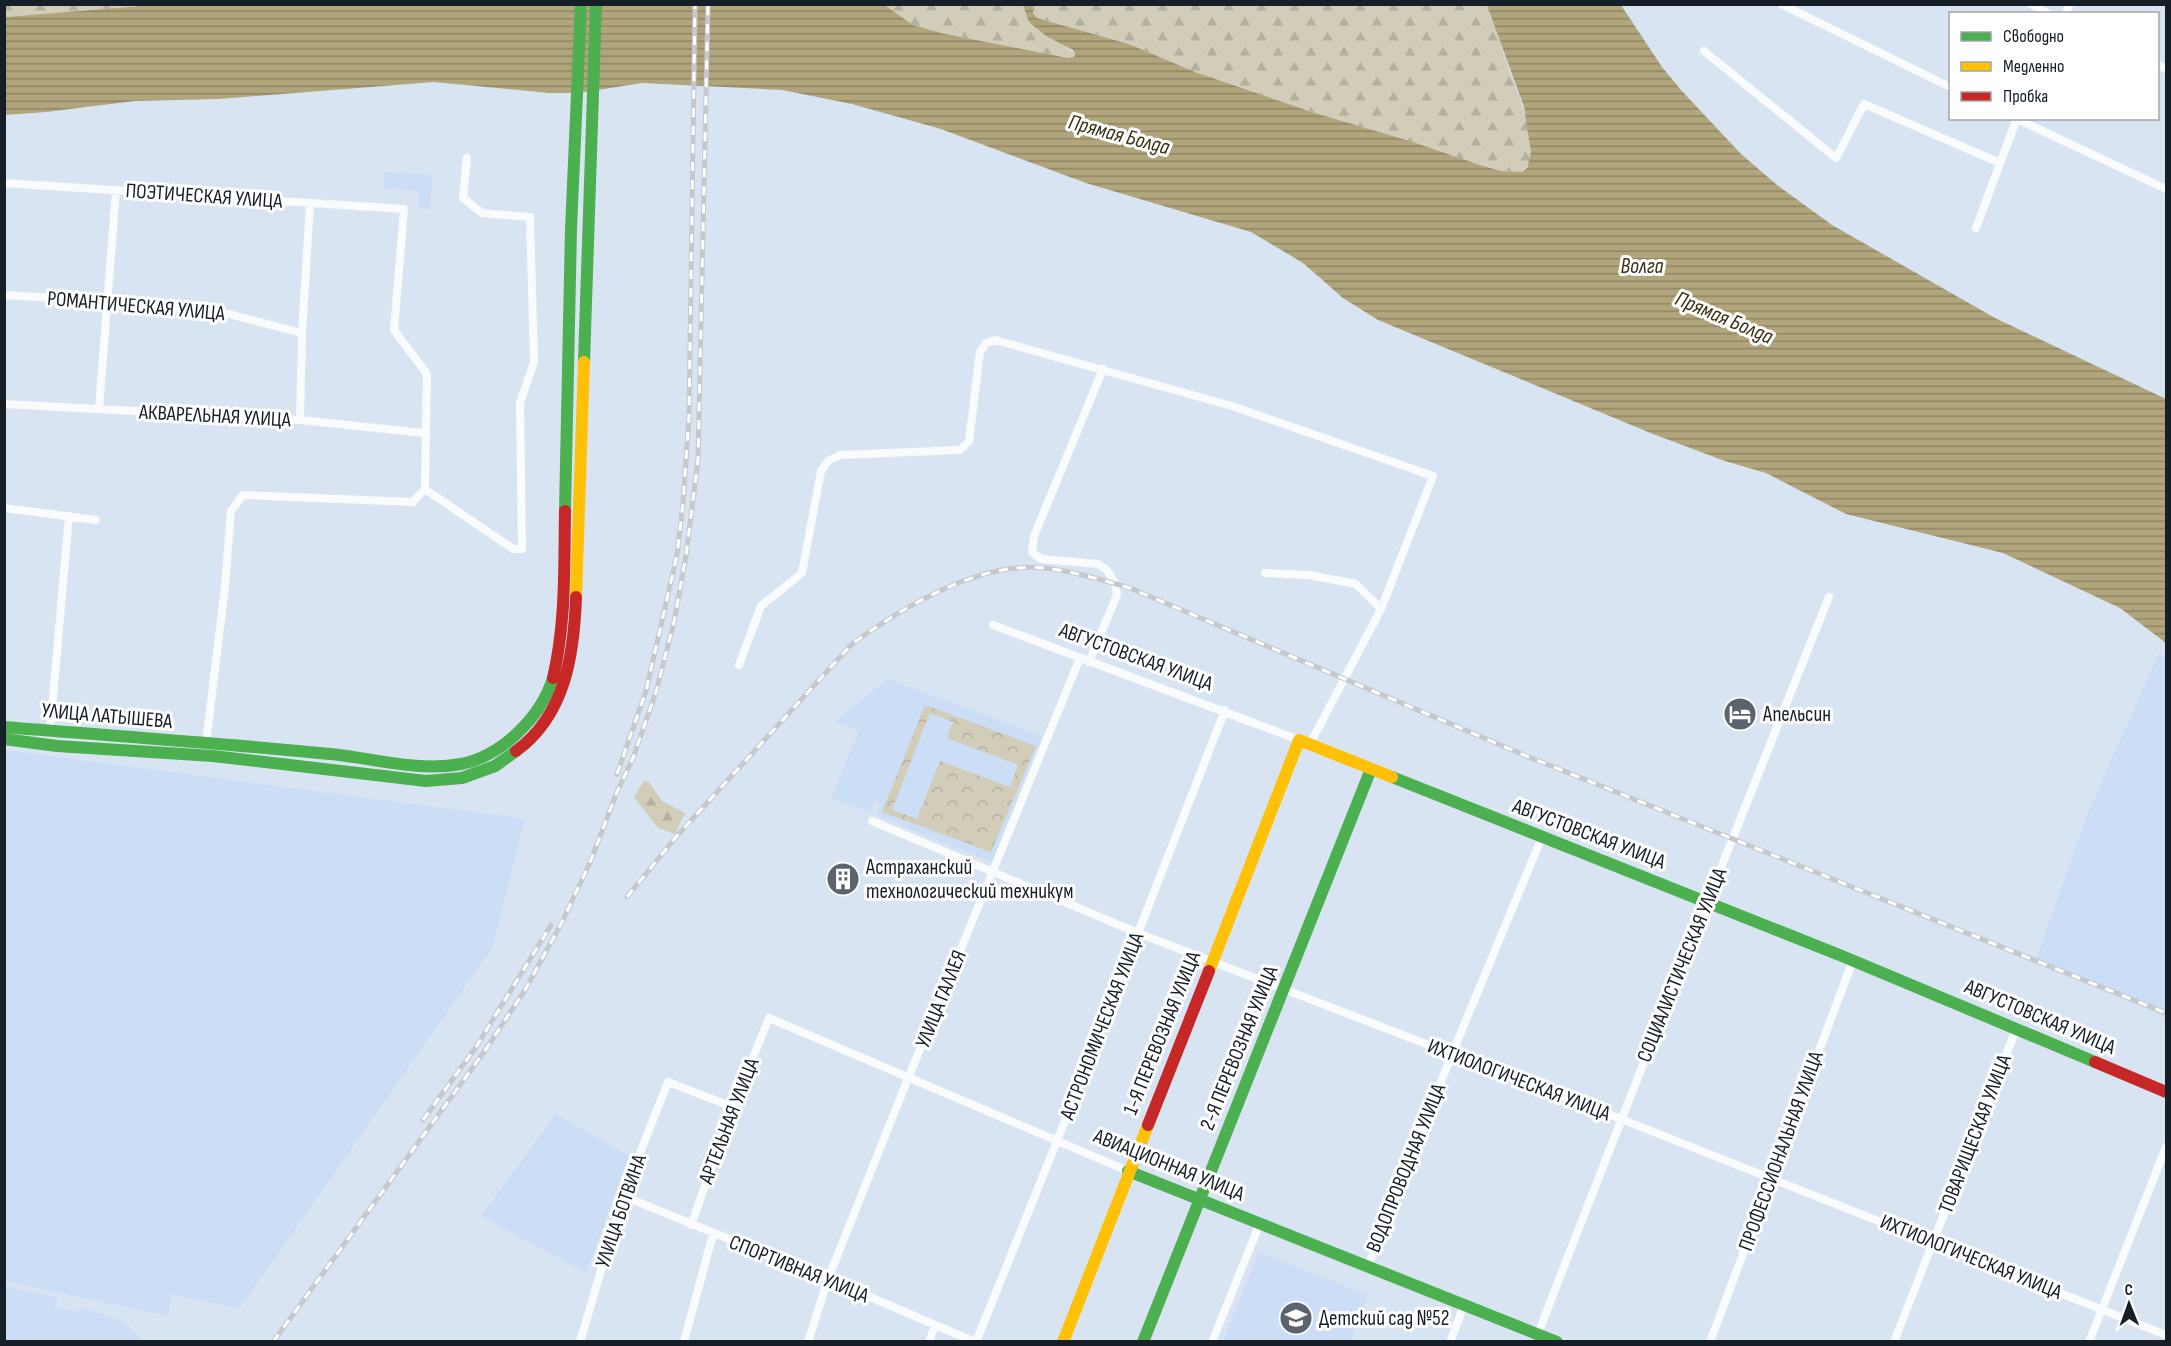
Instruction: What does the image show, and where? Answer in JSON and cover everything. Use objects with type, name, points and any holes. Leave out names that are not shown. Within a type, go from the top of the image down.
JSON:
[{"type":"main road","name":"УЛИЦА ЛАТЫШЕВА","points":[[4,727],[332,754],[426,767],[462,764],[492,753],[514,736],[535,713],[552,681],[560,649],[563,608],[571,229],[581,4]]},
{"type":"main road","name":"УЛИЦА ЛАТЫШЕВА","points":[[4,739],[69,747],[174,753],[335,769],[426,781],[462,778],[495,766],[523,746],[546,720],[564,687],[572,651],[596,4]]},
{"type":"main road","name":"АВГУСТОВСКАЯ УЛИЦА","points":[[1304,742],[1852,960],[2017,1027],[2166,1092]]},
{"type":"main road","name":"1-Я ПЕРЕВОЗНАЯ УЛИЦА","points":[[1063,1341],[1212,962],[1304,742]]},
{"type":"main road","name":"2-Я ПЕРЕВОЗНАЯ УЛИЦА","points":[[1143,1341],[1371,769]]},
{"type":"main road","name":"АВИАЦИОННАЯ УЛИЦА","points":[[1128,1171],[1557,1341]]},
{"type":"street","points":[[1781,4],[1949,87]]},
{"type":"street","points":[[2031,4],[2045,12]]},
{"type":"street","points":[[1704,51],[1836,158],[1864,104],[2000,163]]},
{"type":"street","points":[[1976,228],[2016,120]]},
{"type":"street","points":[[2018,120],[2166,189]]},
{"type":"street","points":[[425,489],[513,549],[522,549],[520,403],[534,362],[530,217],[482,213],[463,198],[467,158]]},
{"type":"street","name":"ПОЭТИЧЕСКАЯ УЛИЦА","points":[[4,183],[404,209],[394,330],[427,375],[424,433]]},
{"type":"street","points":[[99,409],[116,190]]},
{"type":"street","points":[[300,420],[302,333],[310,204]]},
{"type":"street","name":"РОМАНТИЧЕСКАЯ УЛИЦА","points":[[4,295],[107,301],[221,312],[302,333]]},
{"type":"street","points":[[739,665],[762,606],[802,573],[820,471],[828,461],[840,455],[960,450],[969,441],[980,352],[986,343],[995,340],[1232,406],[1433,476],[1381,609],[1304,742]]},
{"type":"street","points":[[1089,662],[1117,596],[1115,583],[1107,570],[1098,564],[1041,559],[1032,552],[1034,536],[1103,369]]},
{"type":"street","name":"АКВАРЕЛЬНАЯ УЛИЦА","points":[[4,404],[300,420],[424,433]]},
{"type":"street","points":[[206,744],[225,586],[231,511],[243,495],[413,502],[425,489],[424,433]]},
{"type":"street","points":[[4,508],[96,520]]},
{"type":"street","points":[[50,731],[69,516]]},
{"type":"street","points":[[1265,573],[1309,575],[1356,584],[1381,609]]},
{"type":"street","name":"СОЦИАЛИСТИЧЕСКАЯ УЛИЦА","points":[[1538,1334],[1829,597]]},
{"type":"street","name":"АВГУСТОВСКАЯ УЛИЦА","points":[[993,625],[1225,710],[1304,742]]},
{"type":"street","name":"УЛИЦА ГАЛЛЕЯ","points":[[808,1341],[828,1279],[1080,658]]},
{"type":"street","name":"АСТРОНОМИЧЕСКАЯ УЛИЦА","points":[[976,1341],[1057,1141],[1225,710]]},
{"type":"street","name":"ИХТИОЛОГИЧЕСКАЯ УЛИЦА","points":[[872,821],[1138,933],[1621,1119],[2166,1335]]},
{"type":"street","name":"ВОДОПРОВОДНАЯ УЛИЦА","points":[[1368,1266],[1452,1054],[1542,837]]},
{"type":"street","name":"ПРОФЕССИОНАЛЬНАЯ УЛИЦА","points":[[1710,1341],[1852,960]]},
{"type":"street","name":"АВИАЦИОННАЯ УЛИЦА","points":[[769,1018],[1128,1171]]},
{"type":"street","name":"АРТЕЛЬНАЯ УЛИЦА","points":[[691,1225],[733,1107],[769,1018]]},
{"type":"street","name":"ТОВАРИЩЕСКАЯ УЛИЦА","points":[[1894,1341],[2017,1027]]},
{"type":"street","name":"УЛИЦА БОТВИНА","points":[[579,1341],[623,1196],[668,1082],[733,1107]]},
{"type":"street","points":[[2088,1341],[2166,1147]]},
{"type":"street","name":"СПОРТИВНАЯ УЛИЦА","points":[[623,1196],[976,1341]]},
{"type":"street","points":[[1212,1341],[1260,1223]]},
{"type":"street","points":[[684,1341],[713,1234]]},
{"type":"street","points":[[1450,1341],[1464,1305]]},
{"type":"street","points":[[928,1341],[934,1324]]},
{"type":"shaded area","points":[[384,172],[432,175],[430,209],[418,208],[419,191],[383,188]]},
{"type":"shaded area","points":[[2159,653],[2166,658],[2166,1017],[2035,963],[2087,815]]},
{"type":"shaded area","points":[[888,679],[1042,736],[992,862],[880,817],[877,815],[881,802],[875,800],[869,812],[831,798],[859,731],[835,721]]},
{"type":"shaded area","points":[[5,750],[525,819],[492,948],[240,1308],[171,1295],[168,1316],[5,1281]]},
{"type":"shaded area","points":[[556,1114],[629,1156],[586,1273],[481,1216]]},
{"type":"shaded area","name":"Детский сад №52","points":[[1259,1252],[1368,1295],[1350,1341],[1223,1341]]},
{"type":"shaded area","points":[[5,1287],[57,1297],[55,1307],[78,1312],[80,1307],[125,1322],[140,1339],[139,1341],[5,1341]]},
{"type":"green space","points":[[1033,4],[1487,5],[1527,121],[1531,151],[1528,163],[1522,172],[1501,171],[1315,113],[1195,72],[1129,44],[1037,18],[1033,13]]},
{"type":"green space","points":[[5,5],[168,5],[5,17]]},
{"type":"green space","points":[[883,5],[1023,5],[1026,12],[1075,54],[1074,57],[1068,58],[941,33],[913,25]]},
{"type":"green space","points":[[925,705],[1036,746],[991,852],[882,812]],"holes":[[[930,713],[953,722],[947,738],[1018,765],[1010,787],[940,761],[917,819],[892,810]]]},
{"type":"green space","points":[[644,781],[649,782],[662,801],[685,813],[675,834],[658,828],[634,797]]},
{"type":"water","name":"Волга","points":[[168,4],[883,4],[913,25],[941,33],[1068,58],[1074,57],[1073,50],[1046,36],[1029,22],[1023,5],[1033,4],[1033,13],[1037,18],[1129,44],[1195,72],[1315,113],[1501,171],[1522,172],[1527,168],[1531,152],[1524,107],[1487,5],[1621,5],[1662,67],[1741,154],[1777,185],[1832,225],[1995,318],[2166,399],[2166,643],[2120,608],[2003,553],[1846,514],[1766,473],[1725,461],[1653,434],[1378,320],[1343,298],[1303,263],[1251,232],[1086,183],[941,129],[852,104],[782,90],[642,83],[579,93],[549,93],[434,82],[218,99],[135,101],[5,115],[5,17]]},
{"type":"railway","points":[[617,774],[646,691],[677,555],[683,503],[689,417],[695,4]]},
{"type":"railway","points":[[273,1342],[484,1052],[525,990],[561,924],[589,865],[617,792],[633,758],[656,692],[674,622],[686,556],[698,460],[708,4]]},
{"type":"railway","points":[[627,897],[676,837],[851,645],[893,616],[942,590],[993,572],[1019,568],[1044,568],[1130,588],[1524,755],[2166,1013]]},
{"type":"railway","points":[[423,1120],[476,1047],[551,925]]},
{"type":"traffic: fast","points":[[565,511],[571,229],[581,4]]},
{"type":"traffic: fast","points":[[584,362],[596,4]]},
{"type":"traffic: fast","points":[[4,727],[289,750],[396,764],[445,766],[476,760],[505,744],[518,733],[539,707],[553,678]]},
{"type":"traffic: fast","points":[[4,739],[57,746],[213,756],[426,781],[462,778],[495,766],[516,751]]},
{"type":"traffic: fast","points":[[1143,1342],[1371,769]]},
{"type":"traffic: fast","points":[[1392,777],[1842,956],[2095,1062]]},
{"type":"traffic: fast","points":[[1128,1171],[1557,1342]]},
{"type":"traffic: slow","points":[[576,597],[584,362]]},
{"type":"traffic: slow","points":[[1209,971],[1299,740],[1392,777]]},
{"type":"traffic: slow","points":[[1063,1342],[1148,1125]]},
{"type":"traffic: jam","points":[[553,678],[562,616],[565,511]]},
{"type":"traffic: jam","points":[[516,751],[546,720],[564,682],[573,640],[576,597]]},
{"type":"traffic: jam","points":[[1148,1125],[1209,971]]},
{"type":"traffic: jam","points":[[2095,1062],[2166,1092]]},
{"type":"place","name":"Апельсин","points":[[1740,714]]},
{"type":"place","name":"Астраханский технологический техникум","points":[[843,879]]},
{"type":"place","name":"Детский сад №52","points":[[1296,1318]]},
{"type":"water label","name":"Прямая Болда","points":[[1119,135]]},
{"type":"water label","name":"Прямая Болда","points":[[1724,318]]}]
